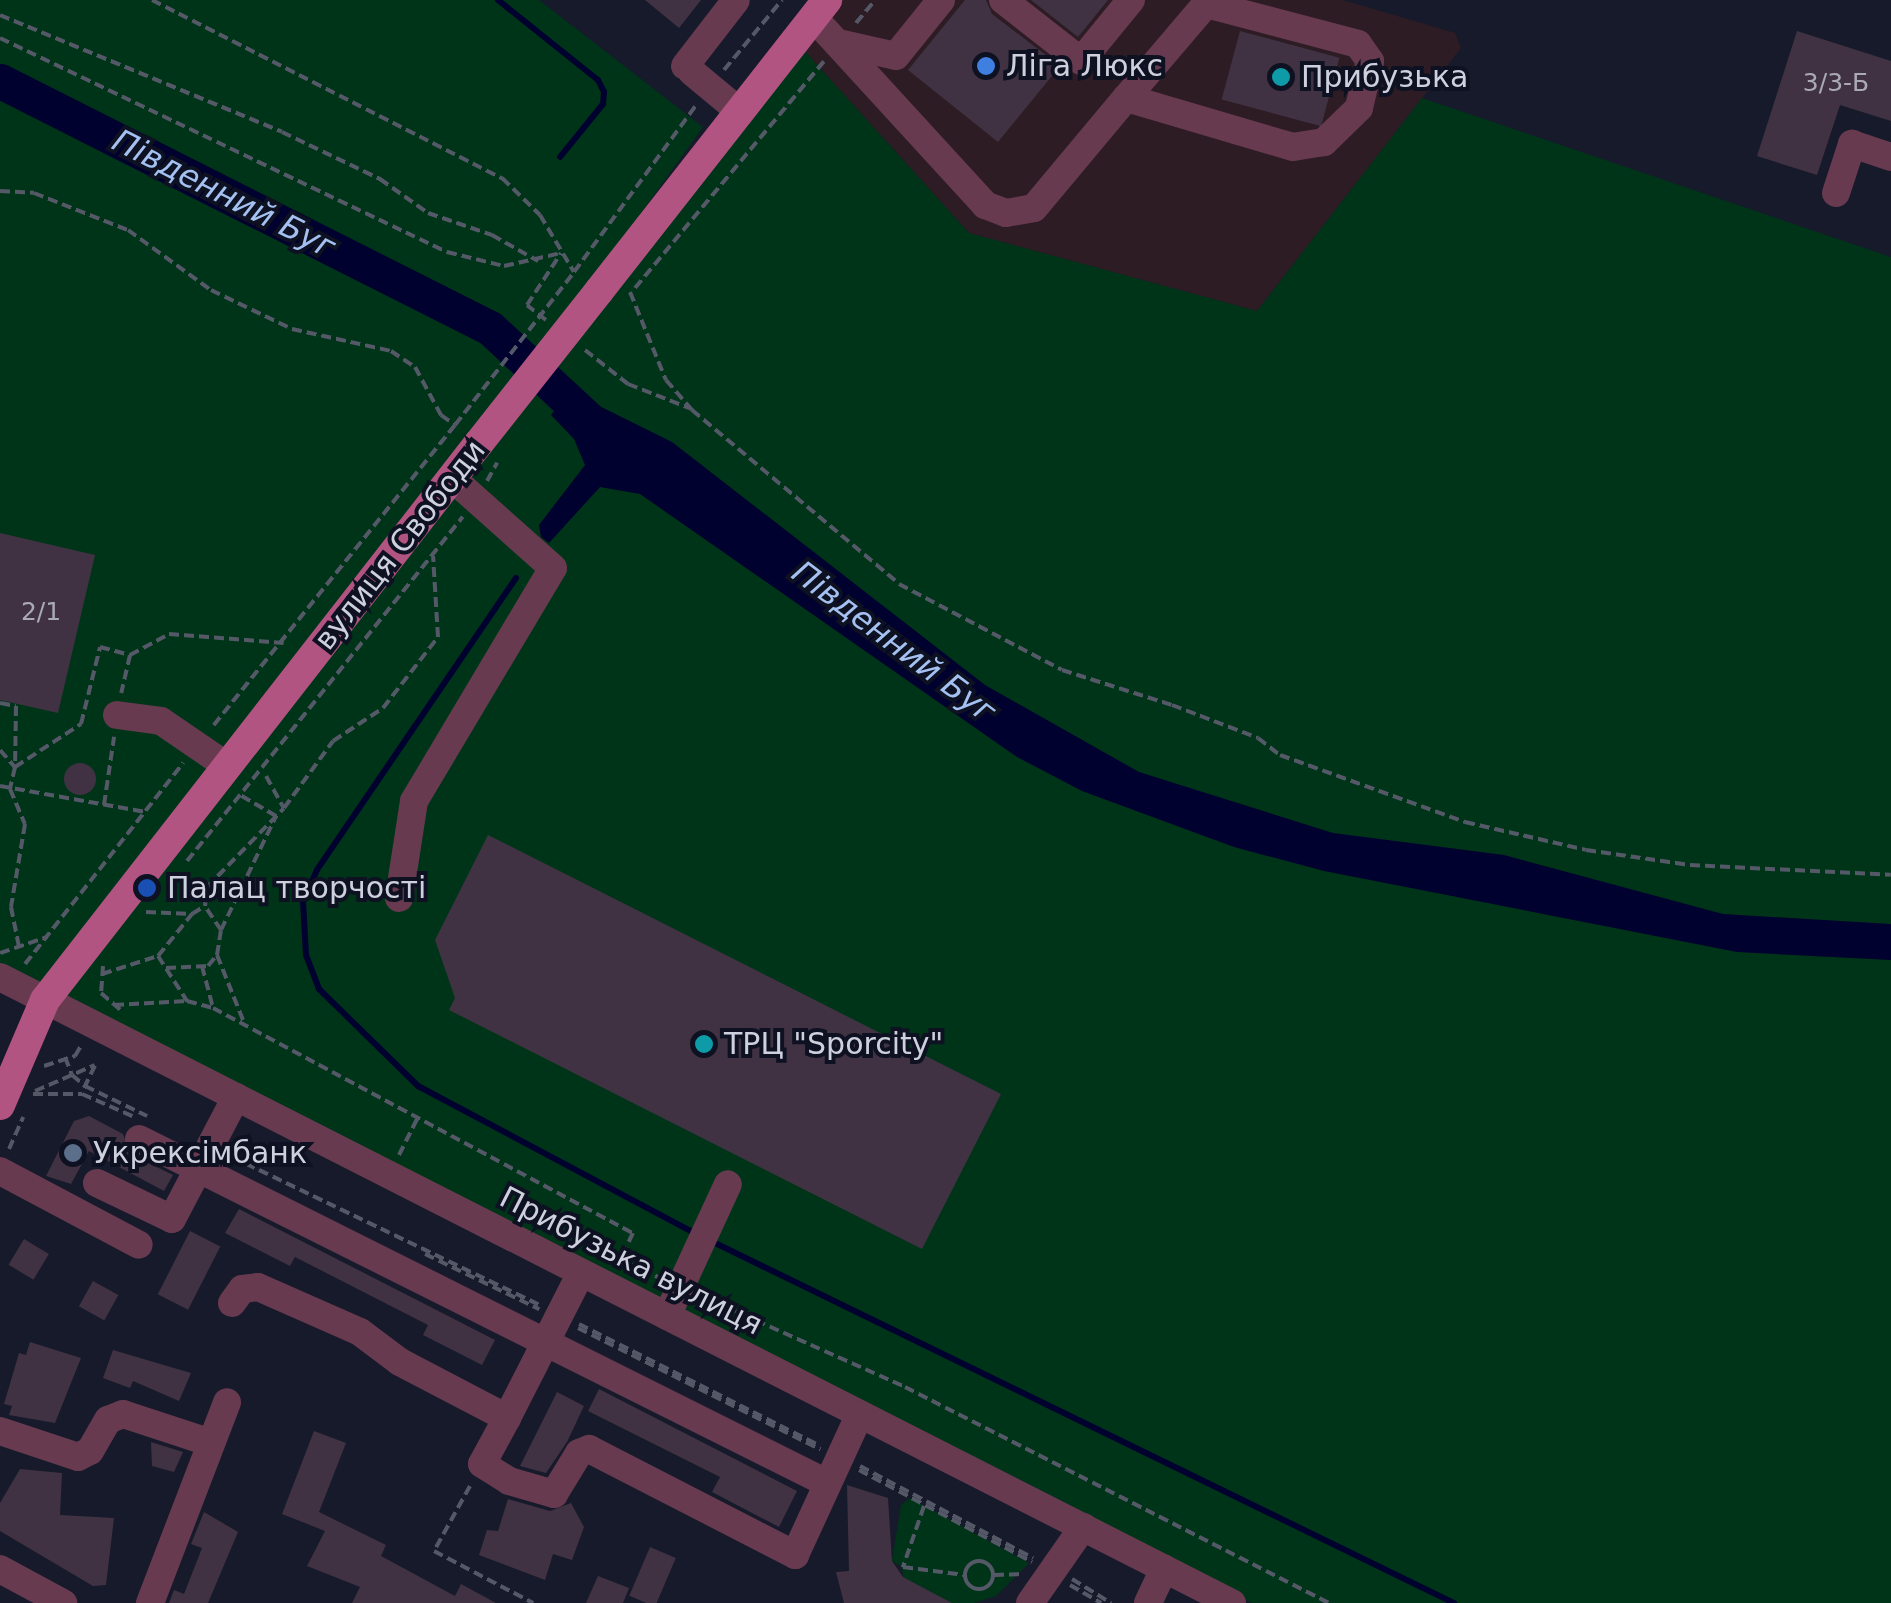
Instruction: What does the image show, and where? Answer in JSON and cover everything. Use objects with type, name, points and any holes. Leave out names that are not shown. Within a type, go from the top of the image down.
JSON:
[{"type":"main road","name":"вулиця Свободи","points":[[0,1106],[45,1000],[478,442],[624,278],[739,111],[820,9]]},
{"type":"street","points":[[736,0],[695,75],[739,111]]},
{"type":"street","points":[[838,43],[896,56],[941,0]]},
{"type":"street","points":[[1003,0],[1081,61],[1130,0]]},
{"type":"street","points":[[820,9],[838,43],[984,205],[1006,213],[1034,208],[1126,98],[1206,4],[1358,44],[1370,61],[1359,108],[1324,142],[1293,147],[1126,98]]},
{"type":"street","points":[[1836,194],[1852,144],[1891,157]]},
{"type":"street","points":[[399,898],[414,802],[553,568],[478,497],[452,478]]},
{"type":"street","points":[[119,702],[161,722],[227,766]]},
{"type":"street","name":"Прибузька вулиця","points":[[13,971],[45,1000],[1232,1603]]},
{"type":"street","points":[[97,1183],[172,1219],[236,1097]]},
{"type":"street","points":[[148,1130],[827,1483]]},
{"type":"street","points":[[0,1170],[139,1245]]},
{"type":"street","points":[[667,1316],[728,1184]]},
{"type":"street","points":[[581,1272],[482,1464],[510,1481],[554,1494],[579,1454],[590,1448],[781,1552],[795,1555],[860,1414]]},
{"type":"street","points":[[232,1303],[242,1290],[258,1287],[360,1332],[400,1362],[507,1418]]},
{"type":"street","points":[[150,1603],[208,1442],[227,1402]]},
{"type":"street","points":[[0,1431],[78,1457],[90,1451],[108,1420],[123,1414],[208,1442]]},
{"type":"street","points":[[1030,1603],[1083,1528]]},
{"type":"street","points":[[1148,1603],[1164,1568]]},
{"type":"street","points":[[0,1569],[64,1603]]},
{"type":"path","points":[[152,0],[502,178],[540,215],[574,272]]},
{"type":"path","points":[[13,971],[47,937],[284,642],[478,442],[574,272],[695,75],[782,0]]},
{"type":"path","points":[[608,298],[875,0]]},
{"type":"path","points":[[0,15],[282,132],[380,180],[428,213],[492,235],[538,261]]},
{"type":"path","points":[[0,38],[447,252],[504,266],[561,253]]},
{"type":"path","points":[[0,191],[34,193],[128,230],[211,290],[292,328],[392,351],[415,367],[441,415],[478,442]]},
{"type":"path","points":[[624,278],[666,380],[692,410],[899,584],[1062,670],[1241,731],[1280,755],[1465,822],[1586,850],[1690,866],[1891,875]]},
{"type":"path","points":[[182,866],[478,497],[478,442]]},
{"type":"path","points":[[222,930],[205,906],[208,887],[284,808],[333,741],[383,708],[438,637],[433,555]]},
{"type":"path","points":[[15,766],[81,724],[100,647],[130,655],[170,634],[284,642]]},
{"type":"path","points":[[104,805],[130,655]]},
{"type":"path","points":[[0,702],[16,706],[15,766],[10,789],[25,824],[11,907],[19,947]]},
{"type":"path","points":[[0,750],[15,766]]},
{"type":"path","points":[[266,776],[284,808]]},
{"type":"path","points":[[0,786],[146,812]]},
{"type":"path","points":[[240,795],[276,816]]},
{"type":"path","points":[[245,1024],[217,955],[222,930],[276,816]]},
{"type":"path","points":[[135,926],[153,903]]},
{"type":"path","points":[[102,974],[158,956],[192,914],[205,906]]},
{"type":"path","points":[[146,912],[192,914]]},
{"type":"path","points":[[0,953],[47,937]]},
{"type":"path","points":[[114,953],[102,974],[101,993],[140,1020]]},
{"type":"path","points":[[166,968],[202,966],[217,955]]},
{"type":"path","points":[[158,956],[187,1001]]},
{"type":"path","points":[[202,966],[212,1008]]},
{"type":"path","points":[[114,1004],[187,1001],[245,1024],[634,1233],[620,1260]]},
{"type":"path","points":[[37,1069],[65,1057],[72,1075],[148,1130]]},
{"type":"path","points":[[34,1091],[95,1065],[82,1094]]},
{"type":"path","points":[[399,1154],[419,1115]]},
{"type":"path","points":[[382,1146],[416,1163]]},
{"type":"path","points":[[204,1159],[560,1314],[840,1456],[1111,1603]]},
{"type":"path","points":[[536,1222],[906,1387],[1329,1603]]},
{"type":"path","points":[[474,1478],[434,1551],[533,1603]]},
{"type":"path","points":[[924,1506],[902,1568],[964,1576],[978,1590],[994,1575],[978,1560],[964,1576]]},
{"type":"shaded area","points":[[839,0],[1343,0],[1455,33],[1461,48],[1257,311],[969,233],[801,47]]},
{"type":"green space","points":[[0,0],[539,0],[703,127],[590,284],[42,989],[0,968]]},
{"type":"green space","points":[[801,47],[969,233],[1257,311],[1422,98],[1891,257],[1891,1603],[1252,1603],[58,997]]},
{"type":"green space","points":[[910,1498],[1029,1563],[996,1596],[974,1603],[952,1603],[903,1577],[902,1567],[892,1561],[901,1505]]},
{"type":"water","points":[[569,391],[672,442],[985,685],[1139,772],[1333,833],[1504,855],[1723,914],[1891,924],[1891,960],[1737,952],[1324,871],[1234,847],[1082,791],[1017,757],[640,494],[600,487],[549,543],[541,537],[539,525],[585,465],[574,439],[551,415]]},
{"type":"building","points":[[645,0],[701,0],[679,28]]},
{"type":"building","points":[[965,0],[986,0],[992,14],[1060,66],[998,142],[908,70]]},
{"type":"building","points":[[1031,0],[1108,0],[1078,37]]},
{"type":"building","name":"Прибузька","points":[[1240,31],[1339,58],[1321,126],[1222,100]]},
{"type":"building","points":[[1797,31],[1891,61],[1891,121],[1840,105],[1817,175],[1757,156]]},
{"type":"building","points":[[0,533],[95,555],[58,713],[0,700]]},
{"type":"building","points":[[80,763],[91,768],[96,779],[91,790],[80,795],[69,790],[64,779],[69,768]]},
{"type":"building","name":"ТРЦ \"Sporcity\"","points":[[488,835],[1001,1094],[922,1249],[449,1010],[455,998],[435,940]]},
{"type":"building","points":[[89,1116],[123,1134],[130,1154],[173,1175],[164,1191],[89,1151],[71,1184],[46,1176],[74,1121]]},
{"type":"building","points":[[239,1209],[495,1340],[482,1365],[423,1335],[428,1325],[295,1257],[290,1266],[225,1233]]},
{"type":"building","points":[[190,1231],[220,1246],[188,1310],[158,1294]]},
{"type":"building","points":[[24,1239],[49,1254],[33,1280],[9,1265]]},
{"type":"building","points":[[93,1281],[118,1295],[104,1320],[79,1306]]},
{"type":"building","points":[[30,1342],[81,1358],[55,1423],[9,1415],[12,1406],[4,1404],[19,1353],[26,1355]]},
{"type":"building","points":[[113,1350],[191,1373],[179,1401],[133,1381],[130,1388],[103,1378]]},
{"type":"building","points":[[599,1389],[797,1491],[779,1527],[712,1492],[720,1477],[588,1411]]},
{"type":"building","points":[[557,1392],[584,1406],[567,1442],[546,1473],[520,1466]]},
{"type":"building","points":[[314,1431],[346,1443],[319,1512],[386,1545],[381,1556],[455,1596],[461,1584],[496,1603],[352,1603],[360,1587],[307,1566],[325,1531],[282,1514]]},
{"type":"building","points":[[151,1442],[183,1452],[174,1472],[152,1466]]},
{"type":"building","points":[[20,1469],[62,1473],[60,1515],[114,1518],[106,1585],[93,1586],[0,1531],[0,1503]]},
{"type":"building","points":[[847,1485],[888,1498],[892,1561],[903,1577],[952,1603],[844,1603],[836,1572],[849,1571]]},
{"type":"building","points":[[508,1499],[550,1511],[571,1503],[584,1527],[572,1560],[553,1554],[545,1580],[479,1555],[487,1530],[498,1531]]},
{"type":"building","points":[[204,1512],[238,1532],[208,1603],[169,1603],[174,1590],[184,1594],[202,1548],[191,1544]]},
{"type":"building","points":[[650,1547],[676,1558],[657,1603],[629,1596]]},
{"type":"building","points":[[598,1576],[629,1588],[623,1603],[586,1603]]},
{"type":"waterway","points":[[498,0],[598,80],[604,92],[603,104],[560,157]]},
{"type":"waterway","name":"Південний Буг","points":[[0,81],[490,328],[600,430]]},
{"type":"waterway","points":[[516,578],[317,870],[303,901],[306,955],[319,989],[418,1086],[698,1235]]},
{"type":"waterway","points":[[709,1240],[1454,1603]]},
{"type":"place","name":"Ліга Люкс","points":[[986,66]]},
{"type":"place","name":"Прибузька","points":[[1281,77]]},
{"type":"place","name":"Палац творчості","points":[[147,888]]},
{"type":"place","name":"ТРЦ \"Sporcity\"","points":[[704,1044]]},
{"type":"place","name":"Укрексімбанк","points":[[73,1153]]}]
